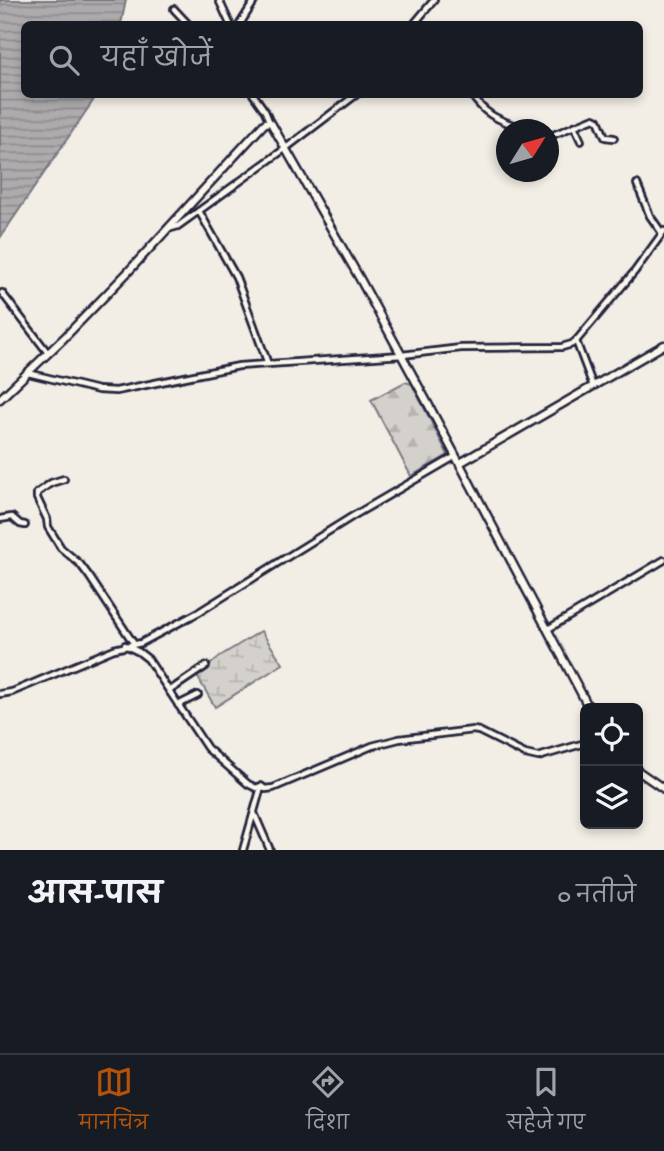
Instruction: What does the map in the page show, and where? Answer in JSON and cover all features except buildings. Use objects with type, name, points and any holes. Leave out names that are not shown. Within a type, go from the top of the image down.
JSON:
[{"type":"main road","points":[[2,398],[146,252],[264,124],[271,123],[402,355],[586,703]]},
{"type":"main road","points":[[458,460],[664,345]]},
{"type":"main road","points":[[643,774],[664,789]]},
{"type":"street","points":[[219,0],[229,21]]},
{"type":"street","points":[[242,21],[255,0]]},
{"type":"street","points":[[416,21],[430,2]]},
{"type":"street","points":[[174,9],[185,21]]},
{"type":"street","points":[[256,98],[271,123]]},
{"type":"street","points":[[167,229],[176,228],[351,98]]},
{"type":"street","points":[[474,98],[496,119]]},
{"type":"street","points":[[559,132],[594,118],[605,136],[614,138]]},
{"type":"street","points":[[574,126],[581,141]]},
{"type":"street","points":[[27,373],[98,390],[116,391],[239,366],[402,355],[461,348],[562,347],[572,344],[635,271],[663,232],[650,216],[637,184]]},
{"type":"street","points":[[199,211],[236,277],[268,364]]},
{"type":"street","points":[[2,293],[48,353]]},
{"type":"street","points":[[576,341],[593,386]]},
{"type":"street","points":[[0,694],[12,692],[125,645],[141,643],[199,612],[353,516],[458,460]]},
{"type":"street","points":[[64,479],[53,482],[37,495],[48,527],[61,548],[80,564],[134,644]]},
{"type":"street","points":[[0,519],[12,517],[25,525]]},
{"type":"street","points":[[548,629],[664,560]]},
{"type":"street","points":[[125,645],[148,659],[210,752],[256,788],[273,788],[387,742],[456,731],[479,731],[538,757],[580,744]]},
{"type":"street","points":[[169,691],[206,666]]},
{"type":"street","points":[[178,705],[198,695]]},
{"type":"street","points":[[243,850],[261,786]]},
{"type":"street","points":[[254,812],[270,850]]},
{"type":"green space","points":[[405,382],[412,384],[448,455],[411,476],[371,400]]},
{"type":"green space","points":[[261,631],[283,664],[215,707],[197,676],[220,656]]},
{"type":"shaded area","points":[[0,0],[126,0],[122,21],[21,21],[21,98],[95,98],[0,238]]}]
